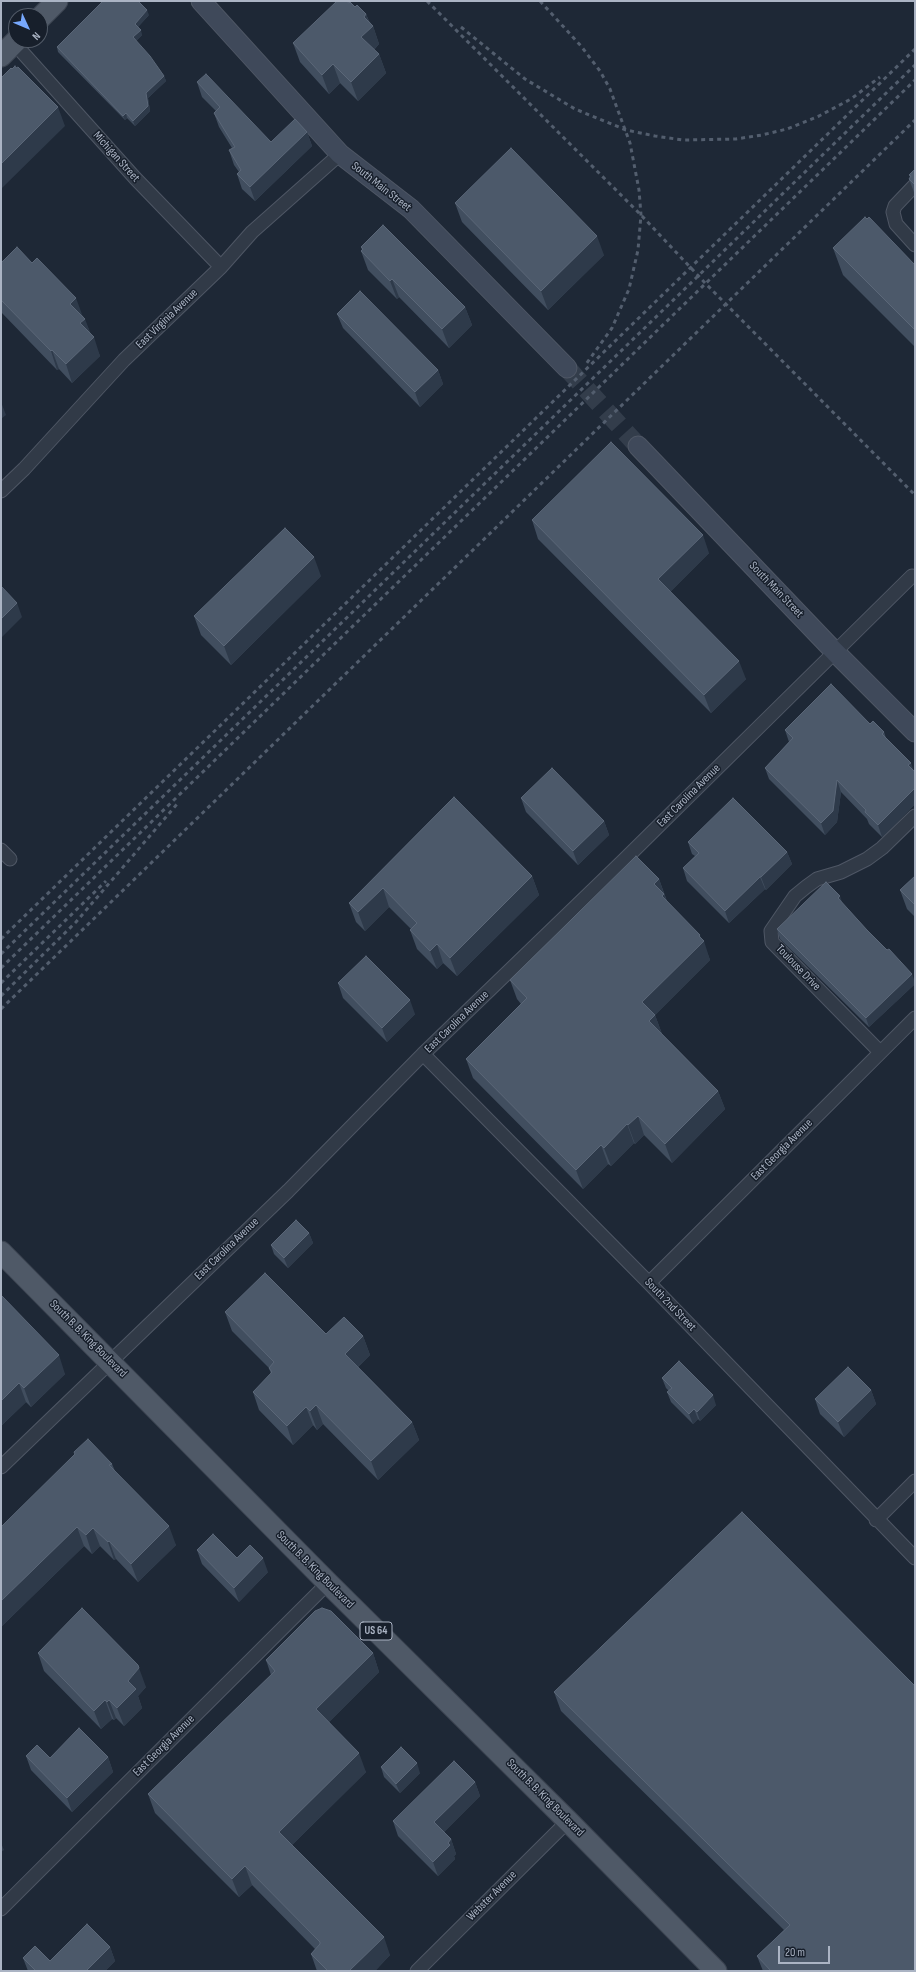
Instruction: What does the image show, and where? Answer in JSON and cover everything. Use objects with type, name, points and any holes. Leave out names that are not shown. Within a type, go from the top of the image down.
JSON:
[{"type":"main road","points":[[48,10],[57,1]]},
{"type":"main road","name":"South B. B. King Boulevard","points":[[1,1252],[110,1360],[328,1583],[568,1821],[716,1971]]},
{"type":"street","name":"South Main Street","points":[[201,1],[340,154],[411,209],[567,368]]},
{"type":"street","name":"Michigan Street","points":[[13,48],[221,267]]},
{"type":"street","name":"East Virginia Avenue","points":[[1,492],[124,360],[221,267],[252,232],[340,154]]},
{"type":"street","points":[[915,186],[894,206],[893,212],[896,224],[915,245]]},
{"type":"street","name":"South Main Street","points":[[638,446],[835,652],[915,732]]},
{"type":"street","name":"East Carolina Avenue","points":[[1,1466],[288,1191],[423,1054],[623,861],[912,576]]},
{"type":"street","name":"Toulouse Drive","points":[[880,1052],[772,942],[771,931],[795,896],[806,887],[817,879],[841,872],[867,859],[882,848],[915,816]]},
{"type":"street","name":"East Georgia Avenue","points":[[649,1283],[915,1018]]},
{"type":"street","name":"South 2nd Street","points":[[423,1054],[649,1283],[876,1520],[915,1558]]},
{"type":"street","points":[[876,1520],[915,1481]]},
{"type":"street","name":"East Georgia Avenue","points":[[1,1909],[328,1583]]},
{"type":"street","name":"Webster Avenue","points":[[417,1971],[568,1821]]},
{"type":"building","points":[[103,1],[138,1],[147,10],[135,24],[141,30],[133,37],[150,56],[164,76],[146,93],[148,106],[133,121],[126,113],[123,116],[57,47]]},
{"type":"building","points":[[337,1],[350,2],[355,7],[357,5],[366,14],[364,17],[373,26],[361,37],[379,54],[351,82],[333,64],[322,75],[293,43]]},
{"type":"building","points":[[15,66],[16,68],[18,67],[58,107],[1,164],[1,78]]},
{"type":"building","points":[[206,74],[271,142],[295,119],[307,132],[250,187],[237,174],[241,170],[229,150],[235,147],[214,113],[220,107],[197,82]]},
{"type":"building","points":[[511,148],[597,236],[541,291],[455,203]]},
{"type":"building","points":[[915,169],[915,185],[909,179],[911,176],[909,175]]},
{"type":"building","points":[[865,217],[867,219],[869,217],[915,265],[915,330],[833,248]]},
{"type":"building","points":[[383,225],[465,307],[442,329],[392,279],[390,281],[361,251],[363,249],[361,247]]},
{"type":"building","points":[[17,247],[32,263],[37,258],[76,298],[70,304],[85,319],[80,323],[94,337],[66,364],[52,350],[51,351],[1,300],[1,263]]},
{"type":"building","points":[[360,291],[438,370],[415,392],[337,314]]},
{"type":"building","points":[[611,442],[703,535],[658,579],[739,661],[704,695],[532,520]]},
{"type":"building","points":[[285,528],[314,557],[224,646],[194,616]]},
{"type":"building","points":[[1,586],[17,603],[1,619]]},
{"type":"building","points":[[831,684],[870,724],[873,721],[884,732],[882,734],[911,763],[908,765],[915,772],[915,788],[878,825],[865,812],[866,810],[837,780],[833,811],[821,823],[765,768],[793,738],[785,730]]},
{"type":"building","points":[[552,768],[604,821],[573,851],[521,798]]},
{"type":"building","points":[[454,797],[532,876],[450,958],[437,944],[430,951],[410,930],[417,923],[383,888],[358,912],[349,903]]},
{"type":"building","points":[[733,798],[787,852],[725,911],[683,868],[699,853],[688,842]]},
{"type":"building","points":[[636,856],[659,879],[654,884],[664,894],[662,896],[704,941],[642,1002],[655,1015],[649,1021],[718,1091],[665,1144],[638,1116],[628,1125],[627,1124],[604,1148],[601,1145],[576,1170],[466,1059],[527,998],[510,980]]},
{"type":"building","points":[[915,876],[915,905],[900,890]]},
{"type":"building","points":[[826,882],[840,896],[838,898],[867,930],[887,950],[889,949],[912,974],[866,1018],[777,929]]},
{"type":"building","points":[[366,956],[410,1000],[382,1028],[338,983]]},
{"type":"building","points":[[296,1220],[309,1233],[284,1258],[271,1245]]},
{"type":"building","points":[[265,1273],[326,1334],[344,1317],[363,1336],[345,1354],[412,1422],[371,1461],[316,1405],[310,1411],[306,1407],[287,1426],[253,1392],[272,1372],[269,1368],[274,1362],[225,1312]]},
{"type":"building","points":[[1,1295],[59,1355],[24,1388],[19,1383],[1,1401]]},
{"type":"building","points":[[679,1361],[713,1395],[697,1412],[694,1409],[689,1414],[667,1392],[672,1388],[662,1378]]},
{"type":"building","points":[[848,1367],[871,1390],[838,1422],[815,1399]]},
{"type":"building","points":[[88,1439],[112,1464],[109,1465],[169,1526],[131,1564],[109,1541],[108,1542],[93,1528],[86,1535],[77,1527],[1,1601],[1,1527],[75,1454],[74,1452]]},
{"type":"building","points":[[742,1512],[915,1686],[915,1971],[771,1971],[757,1956],[790,1925],[554,1692]]},
{"type":"building","points":[[213,1534],[237,1558],[250,1545],[263,1558],[234,1588],[197,1550]]},
{"type":"building","points":[[82,1608],[138,1665],[139,1668],[128,1681],[136,1689],[117,1708],[109,1700],[107,1702],[105,1700],[94,1711],[38,1653]]},
{"type":"building","points":[[322,1608],[331,1611],[373,1653],[316,1709],[359,1753],[279,1832],[384,1937],[349,1971],[328,1971],[311,1954],[320,1942],[245,1866],[232,1879],[148,1794],[275,1671],[266,1660],[315,1611]]},
{"type":"building","points":[[79,1728],[108,1757],[67,1798],[26,1756],[37,1745],[50,1758]]},
{"type":"building","points":[[401,1747],[417,1763],[396,1784],[381,1767]]},
{"type":"building","points":[[454,1761],[475,1782],[434,1822],[451,1839],[448,1843],[450,1845],[433,1862],[393,1821]]},
{"type":"building","points":[[87,1924],[110,1947],[86,1971],[36,1971],[23,1958],[35,1946],[50,1961]]},
{"type":"tunnel","points":[[567,368],[638,446]]},
{"type":"railway","points":[[427,1],[641,215],[706,284],[915,495]]},
{"type":"railway","points":[[540,1],[581,46],[600,71],[610,89],[630,143],[639,190],[641,215],[638,250],[629,289],[612,328],[586,364]]},
{"type":"railway","points":[[461,27],[525,79],[575,109],[626,130],[683,140],[736,139],[787,129],[819,116],[851,99],[880,77]]},
{"type":"railway","points":[[1,939],[915,49]]},
{"type":"railway","points":[[1,954],[915,65]]},
{"type":"railway","points":[[1,968],[915,80]]},
{"type":"railway","points":[[1,1009],[915,120]]},
{"type":"railway","points":[[1,996],[76,922],[178,803]]},
{"type":"railway","points":[[1,983],[106,881]]}]
